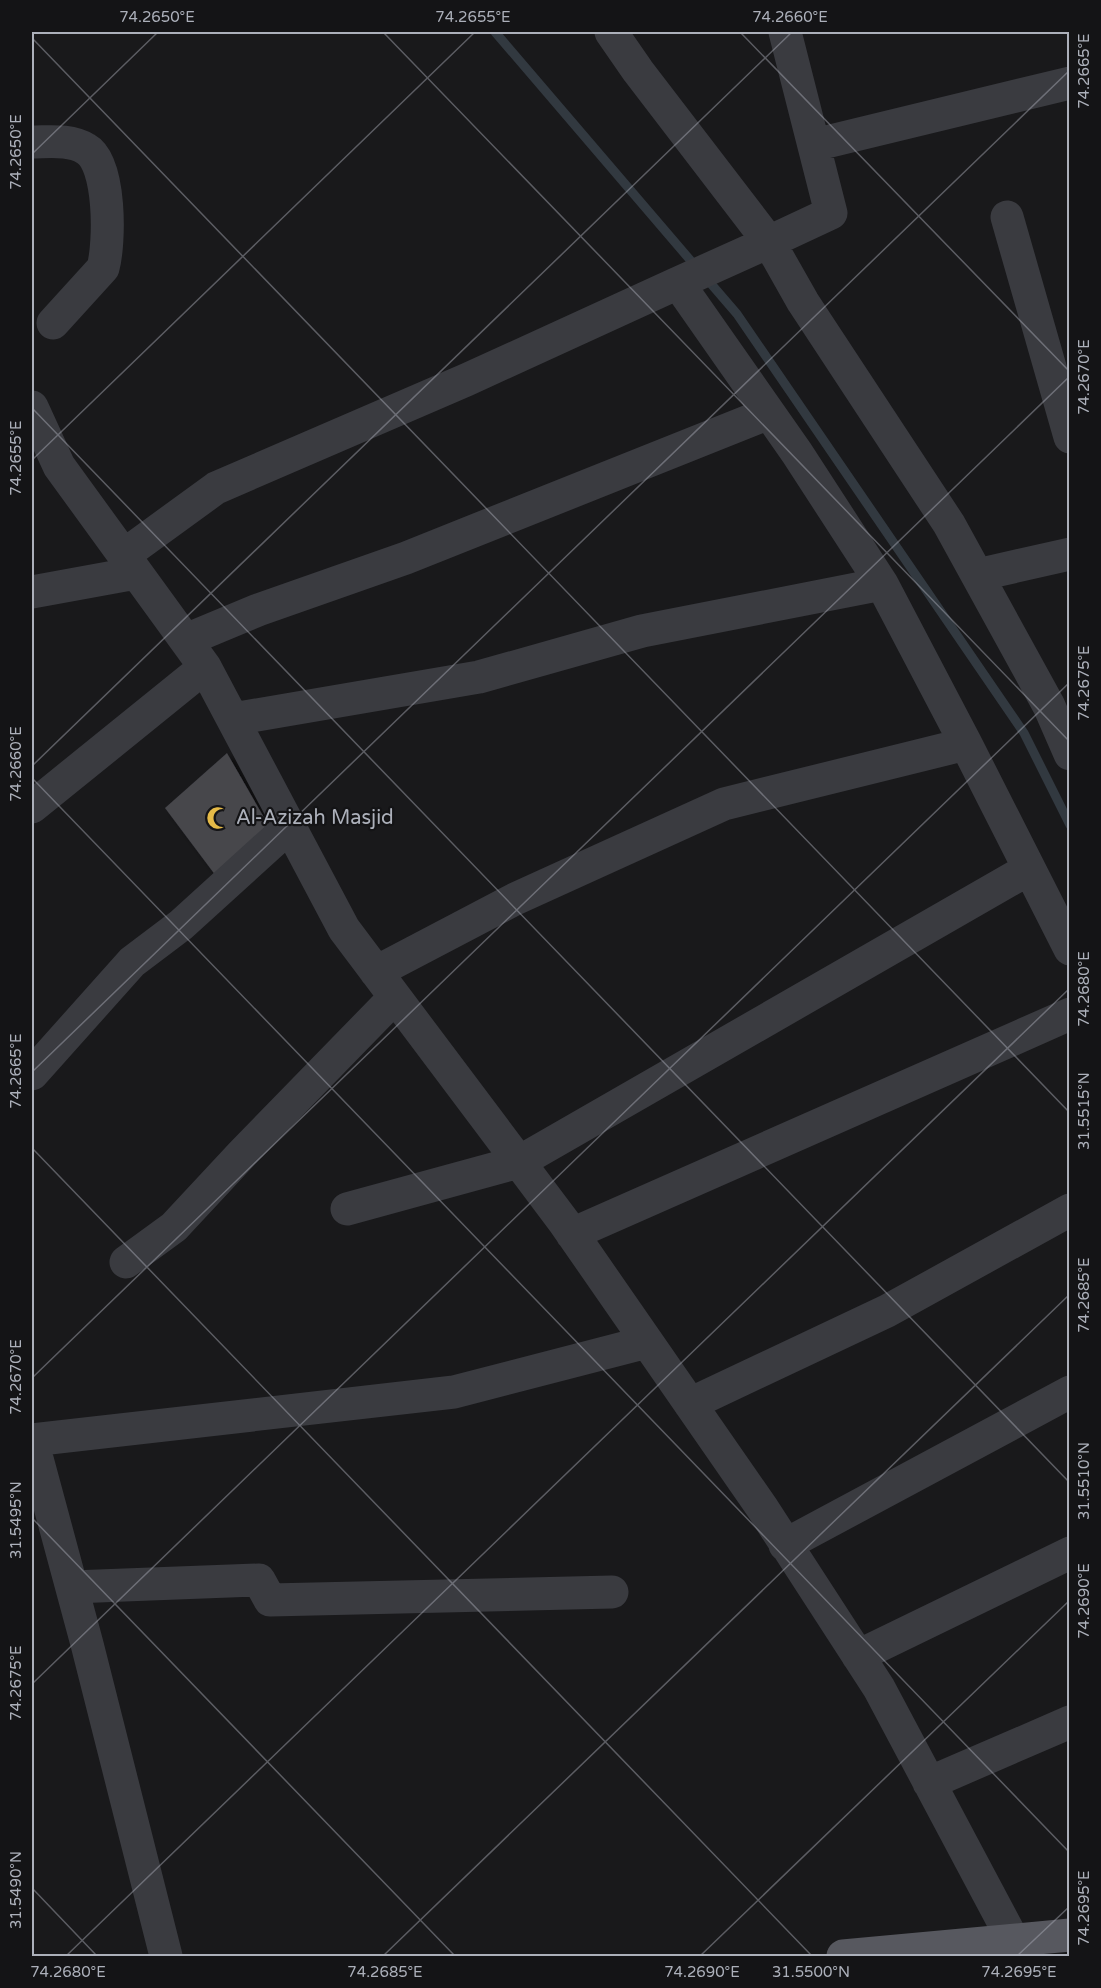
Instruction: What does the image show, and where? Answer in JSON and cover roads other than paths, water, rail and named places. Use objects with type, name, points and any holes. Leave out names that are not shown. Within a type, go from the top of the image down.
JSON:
[{"type":"main road","points":[[843,1956],[1070,1935]]},
{"type":"street","points":[[611,32],[756,247],[802,302],[949,524],[1049,706],[1068,749]]},
{"type":"street","points":[[32,592],[130,564],[216,488],[465,380],[831,213],[785,32]]},
{"type":"street","points":[[814,145],[1070,84]]},
{"type":"street","points":[[32,142],[75,143],[89,150],[98,164],[107,201],[106,258],[103,268],[53,323]]},
{"type":"street","points":[[1007,217],[1070,437]]},
{"type":"street","points":[[685,279],[769,413],[882,584],[1070,949]]},
{"type":"street","points":[[32,407],[58,465],[195,653],[233,719],[344,929],[572,1234],[690,1404],[879,1688],[1013,1940]]},
{"type":"street","points":[[32,807],[195,653],[258,610],[406,558],[769,413]]},
{"type":"street","points":[[977,575],[1070,554]]},
{"type":"street","points":[[233,719],[479,677],[642,631],[882,584]]},
{"type":"street","points":[[376,972],[515,899],[724,804],[966,744]]},
{"type":"street","points":[[32,1074],[132,962],[181,925],[290,826]]},
{"type":"street","points":[[347,1209],[519,1162],[1029,868]]},
{"type":"street","points":[[126,1262],[174,1227],[395,997]]},
{"type":"street","points":[[572,1234],[1070,1014]]},
{"type":"street","points":[[690,1404],[887,1311],[1070,1210]]},
{"type":"street","points":[[166,1956],[32,1440],[454,1392],[647,1342]]},
{"type":"street","points":[[785,1545],[1070,1392]]},
{"type":"street","points":[[858,1656],[1070,1553]]},
{"type":"street","points":[[72,1587],[259,1580],[270,1600],[612,1592]]},
{"type":"street","points":[[929,1783],[1070,1722]]},
{"type":"waterway","points":[[495,32],[697,268]]},
{"type":"waterway","points":[[706,278],[737,314],[1024,733],[1070,825]]},
{"type":"place","name":"Al-Azizah Masjid","points":[[218,818]]}]
